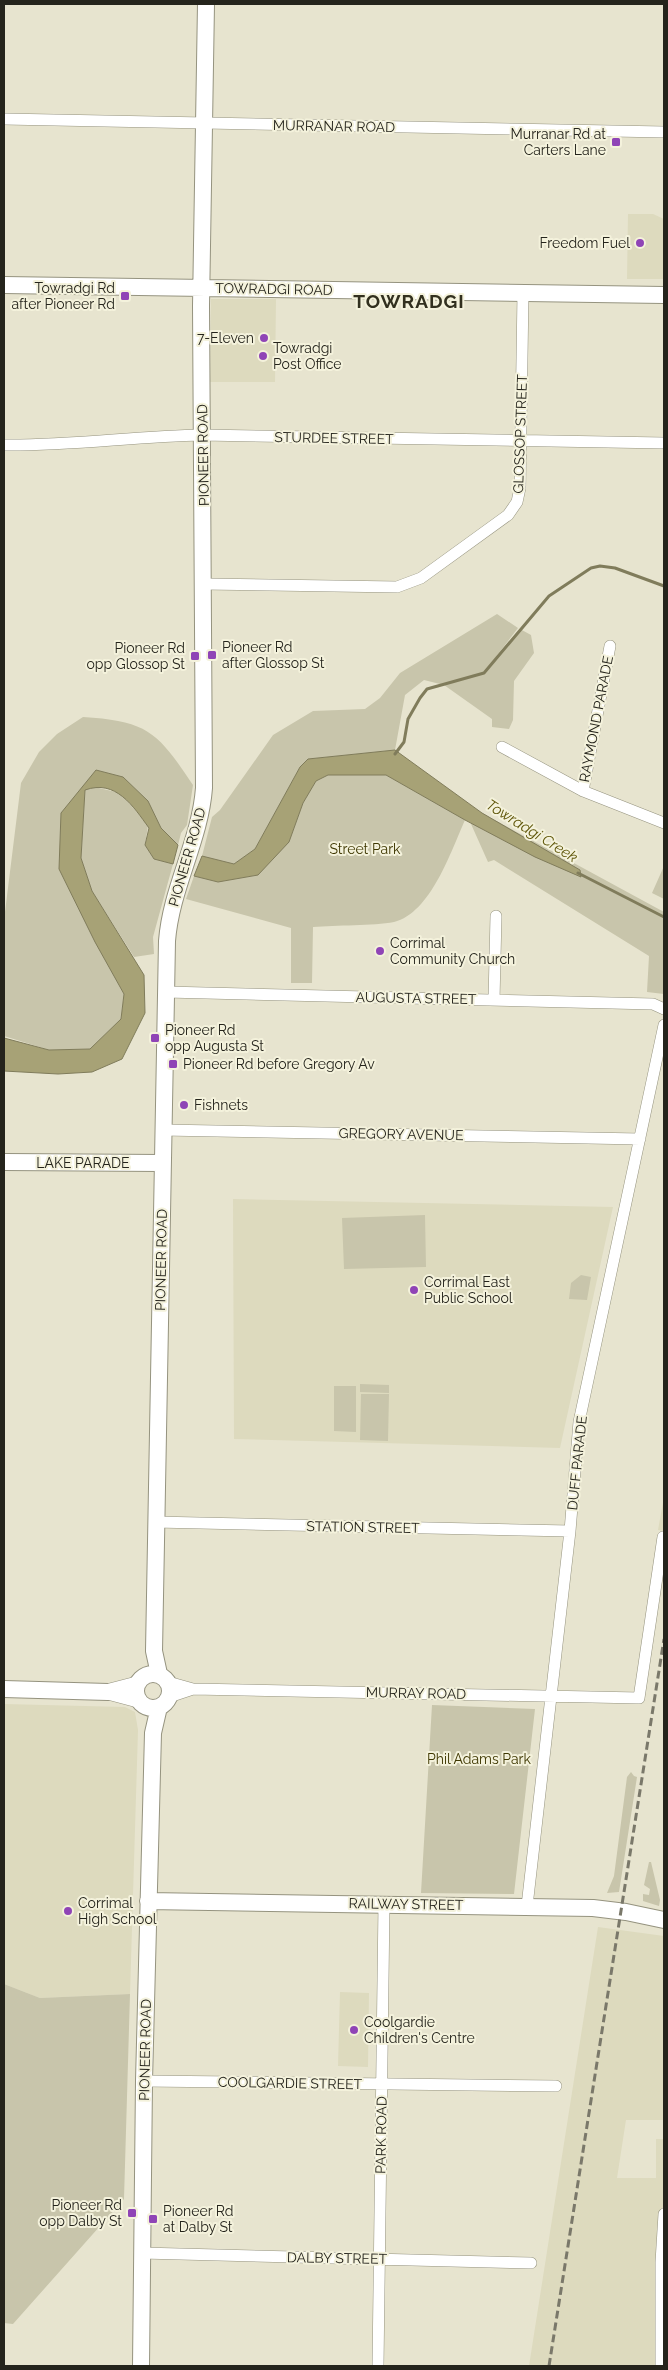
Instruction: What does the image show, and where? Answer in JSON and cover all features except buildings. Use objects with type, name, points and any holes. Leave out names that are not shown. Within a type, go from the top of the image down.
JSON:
[{"type":"main road","name":"PIONEER ROAD","points":[[141,2366],[144,2081],[168,930],[180,881],[201,815],[204,788],[201,289],[206,4]]},
{"type":"main road","points":[[664,284],[664,295]]},
{"type":"main road","name":"TOWRADGI ROAD","points":[[4,285],[664,295]]},
{"type":"main road","name":"LAKE PARADE","points":[[4,1162],[162,1163]]},
{"type":"main road","name":"MURRAY ROAD","points":[[4,1689],[108,1692]]},
{"type":"main road","name":"RAILWAY STREET","points":[[148,1901],[527,1906],[604,1909],[664,1920]]},
{"type":"street","name":"MURRANAR ROAD","points":[[4,118],[664,132]]},
{"type":"street","name":"GLOSSOP STREET","points":[[204,584],[388,588],[414,582],[502,520],[513,509],[520,488],[524,293]]},
{"type":"street","name":"STURDEE STREET","points":[[4,445],[46,446],[136,438],[202,435],[664,443]]},
{"type":"street","name":"RAYMOND PARADE","points":[[583,791],[610,646]]},
{"type":"street","points":[[502,747],[583,791],[664,823]]},
{"type":"street","points":[[494,1000],[496,916]]},
{"type":"street","name":"AUGUSTA STREET","points":[[166,992],[653,1004],[664,1008]]},
{"type":"street","name":"DUFF PARADE","points":[[527,1906],[570,1531],[579,1422],[664,1025]]},
{"type":"street","name":"GREGORY AVENUE","points":[[163,1130],[640,1139]]},
{"type":"street","name":"STATION STREET","points":[[155,1522],[570,1531]]},
{"type":"street","name":"MURRAY ROAD","points":[[108,1692],[193,1689],[639,1698],[663,1537]]},
{"type":"street","name":"PARK ROAD","points":[[378,2366],[384,1904]]},
{"type":"street","name":"COOLGARDIE STREET","points":[[144,2081],[556,2086]]},
{"type":"street","points":[[661,2366],[661,2262],[664,2214]]},
{"type":"street","name":"DALBY STREET","points":[[142,2254],[531,2263]]},
{"type":"shaded area","points":[[628,214],[653,214],[664,219],[664,279],[627,279]]},
{"type":"shaded area","points":[[211,299],[276,299],[275,382],[210,382]]},
{"type":"shaded area","points":[[395,750],[482,813],[580,870],[581,877],[535,857],[386,775],[328,775],[316,781],[303,803],[289,842],[258,875],[218,882],[194,876],[202,856],[234,864],[255,849],[300,767],[308,759]]},
{"type":"shaded area","points":[[96,770],[123,777],[148,801],[161,828],[178,845],[173,864],[154,859],[145,845],[149,828],[130,803],[115,791],[106,788],[85,790],[81,858],[92,891],[144,975],[145,1013],[122,1059],[92,1072],[58,1074],[4,1071],[4,1038],[49,1050],[90,1049],[121,1019],[124,994],[95,942],[59,869],[61,813]]},
{"type":"shaded area","name":"Corrimal East Public School","points":[[233,1199],[613,1207],[560,1448],[234,1439]]},
{"type":"shaded area","points":[[664,1497],[664,1531],[658,1530]]},
{"type":"shaded area","name":"Corrimal High School","points":[[4,1704],[125,1707],[135,1712],[138,1730],[130,1994],[40,1998],[4,1984]]},
{"type":"shaded area","points":[[598,1927],[664,1936],[664,2120],[626,2120],[617,2178],[656,2178],[656,2139],[664,2139],[664,2366],[529,2366]]},
{"type":"shaded area","name":"Coolgardie Children's Centre","points":[[340,1992],[369,1993],[368,2067],[338,2066]]},
{"type":"green space","points":[[497,614],[518,628],[495,658],[520,629],[531,635],[534,653],[514,681],[513,720],[509,729],[492,727],[492,719],[444,685],[424,680],[405,695],[395,750],[308,759],[300,767],[255,849],[234,864],[202,856],[212,817],[220,810],[273,735],[313,711],[365,709],[380,698],[400,673]]},
{"type":"green space","points":[[83,717],[123,722],[150,733],[170,753],[193,785],[187,825],[181,833],[178,845],[161,828],[148,801],[123,777],[96,770],[82,791],[77,906],[124,994],[121,1019],[90,1049],[49,1050],[4,1036],[4,920],[21,783],[39,752],[57,734]]},
{"type":"green space","name":"Street Park","points":[[328,775],[386,775],[465,820],[446,864],[429,894],[419,907],[407,916],[394,922],[313,927],[312,983],[291,983],[291,928],[186,899],[194,876],[218,882],[289,842],[303,803],[316,781]]},
{"type":"green space","points":[[94,787],[121,793],[148,826],[145,845],[154,859],[173,864],[153,937],[154,954],[134,957],[92,891],[81,858],[85,790]]},
{"type":"green space","points":[[482,813],[664,912],[664,994],[647,992],[649,956],[494,860],[488,862],[471,824]]},
{"type":"green space","points":[[664,866],[664,899],[652,893]]},
{"type":"green space","points":[[425,1215],[426,1267],[344,1269],[342,1218]]},
{"type":"green space","points":[[581,1275],[591,1277],[587,1300],[569,1299],[571,1283]]},
{"type":"green space","points":[[360,1384],[389,1385],[389,1393],[360,1392]]},
{"type":"green space","points":[[334,1386],[356,1386],[356,1432],[334,1431]]},
{"type":"green space","points":[[361,1394],[389,1394],[388,1441],[360,1440]]},
{"type":"green space","name":"Phil Adams Park","points":[[432,1705],[535,1709],[514,1894],[421,1893]]},
{"type":"green space","points":[[631,1772],[637,1777],[619,1892],[607,1893],[614,1876],[627,1777]]},
{"type":"green space","points":[[649,1862],[651,1862],[660,1900],[659,1906],[643,1901],[643,1894],[649,1895],[650,1889],[644,1885]]},
{"type":"green space","points":[[4,1984],[40,1998],[130,1994],[124,2199],[13,2324],[4,2323]]},
{"type":"waterway","points":[[395,754],[404,742],[408,719],[427,689],[484,673],[549,596],[591,568],[600,566],[615,568],[664,586]]},
{"type":"waterway","name":"Towradgi Creek","points":[[578,873],[664,917]]},
{"type":"railway","points":[[549,2366],[664,1639]]},
{"type":"place","name":"Murranar Rd at Carters Lane","points":[[616,142]]},
{"type":"place","name":"Freedom Fuel","points":[[640,243]]},
{"type":"place","name":"Towradgi Rd after Pioneer Rd","points":[[125,296]]},
{"type":"place","name":"7-Eleven","points":[[264,338]]},
{"type":"place","name":"Towradgi Post Office","points":[[263,356]]},
{"type":"place","name":"Pioneer Rd after Glossop St","points":[[212,655]]},
{"type":"place","name":"Pioneer Rd opp Glossop St","points":[[195,656]]},
{"type":"place","name":"Corrimal Community Church","points":[[380,951]]},
{"type":"place","name":"Pioneer Rd opp Augusta St","points":[[155,1038]]},
{"type":"place","name":"Pioneer Rd before Gregory Av","points":[[173,1064]]},
{"type":"place","name":"Fishnets","points":[[184,1105]]},
{"type":"place","name":"Corrimal East Public School","points":[[414,1290]]},
{"type":"place","name":"Corrimal High School","points":[[68,1911]]},
{"type":"place","name":"Coolgardie Children's Centre","points":[[354,2030]]},
{"type":"place","name":"Pioneer Rd opp Dalby St","points":[[132,2213]]},
{"type":"place","name":"Pioneer Rd at Dalby St","points":[[153,2219]]},
{"type":"district","name":"TOWRADGI","points":[[409,301]]}]
